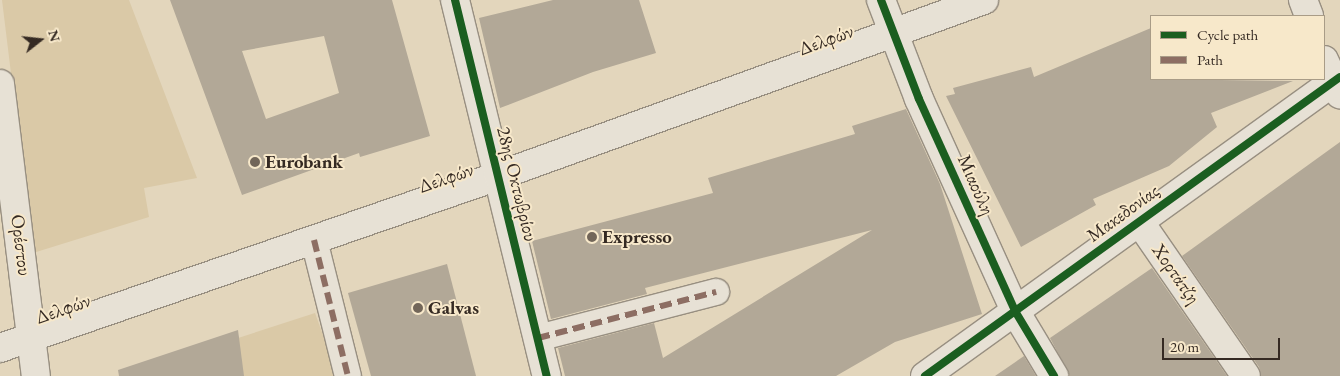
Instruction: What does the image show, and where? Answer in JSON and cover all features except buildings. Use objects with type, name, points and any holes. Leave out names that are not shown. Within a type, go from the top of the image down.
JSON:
[{"type":"street","name":"28ης Οκτωβρίου","points":[[455,0],[547,376]]},
{"type":"street","name":"Μιαούλη","points":[[881,0],[919,98],[1015,311],[1054,376]]},
{"type":"street","name":"Δελφών","points":[[0,348],[498,176],[984,0]]},
{"type":"street","points":[[1303,0],[1309,15]]},
{"type":"street","name":"Μακεδονίας","points":[[925,376],[1334,79]]},
{"type":"street","name":"Ορέστου","points":[[0,84],[36,376]]},
{"type":"street","name":"Χορτάτζη","points":[[1139,221],[1246,376]]},
{"type":"street","points":[[314,240],[348,376]]},
{"type":"street","points":[[538,338],[716,292]]},
{"type":"shaded area","points":[[2,0],[129,0],[197,178],[144,188],[149,217],[33,253]]},
{"type":"shaded area","points":[[315,313],[338,376],[241,376],[235,339]]},
{"type":"marked path","points":[[314,240],[348,376]]},
{"type":"marked path","points":[[538,338],[716,292]]},
{"type":"cycle path","points":[[455,0],[547,376]]},
{"type":"cycle path","points":[[881,0],[919,99],[1015,311],[1054,376]]},
{"type":"cycle path","points":[[925,376],[1340,77]]},
{"type":"place","name":"Eurobank","points":[[255,162]]},
{"type":"place","name":"Expresso","points":[[592,237]]},
{"type":"place","name":"Galvas","points":[[418,308]]}]
